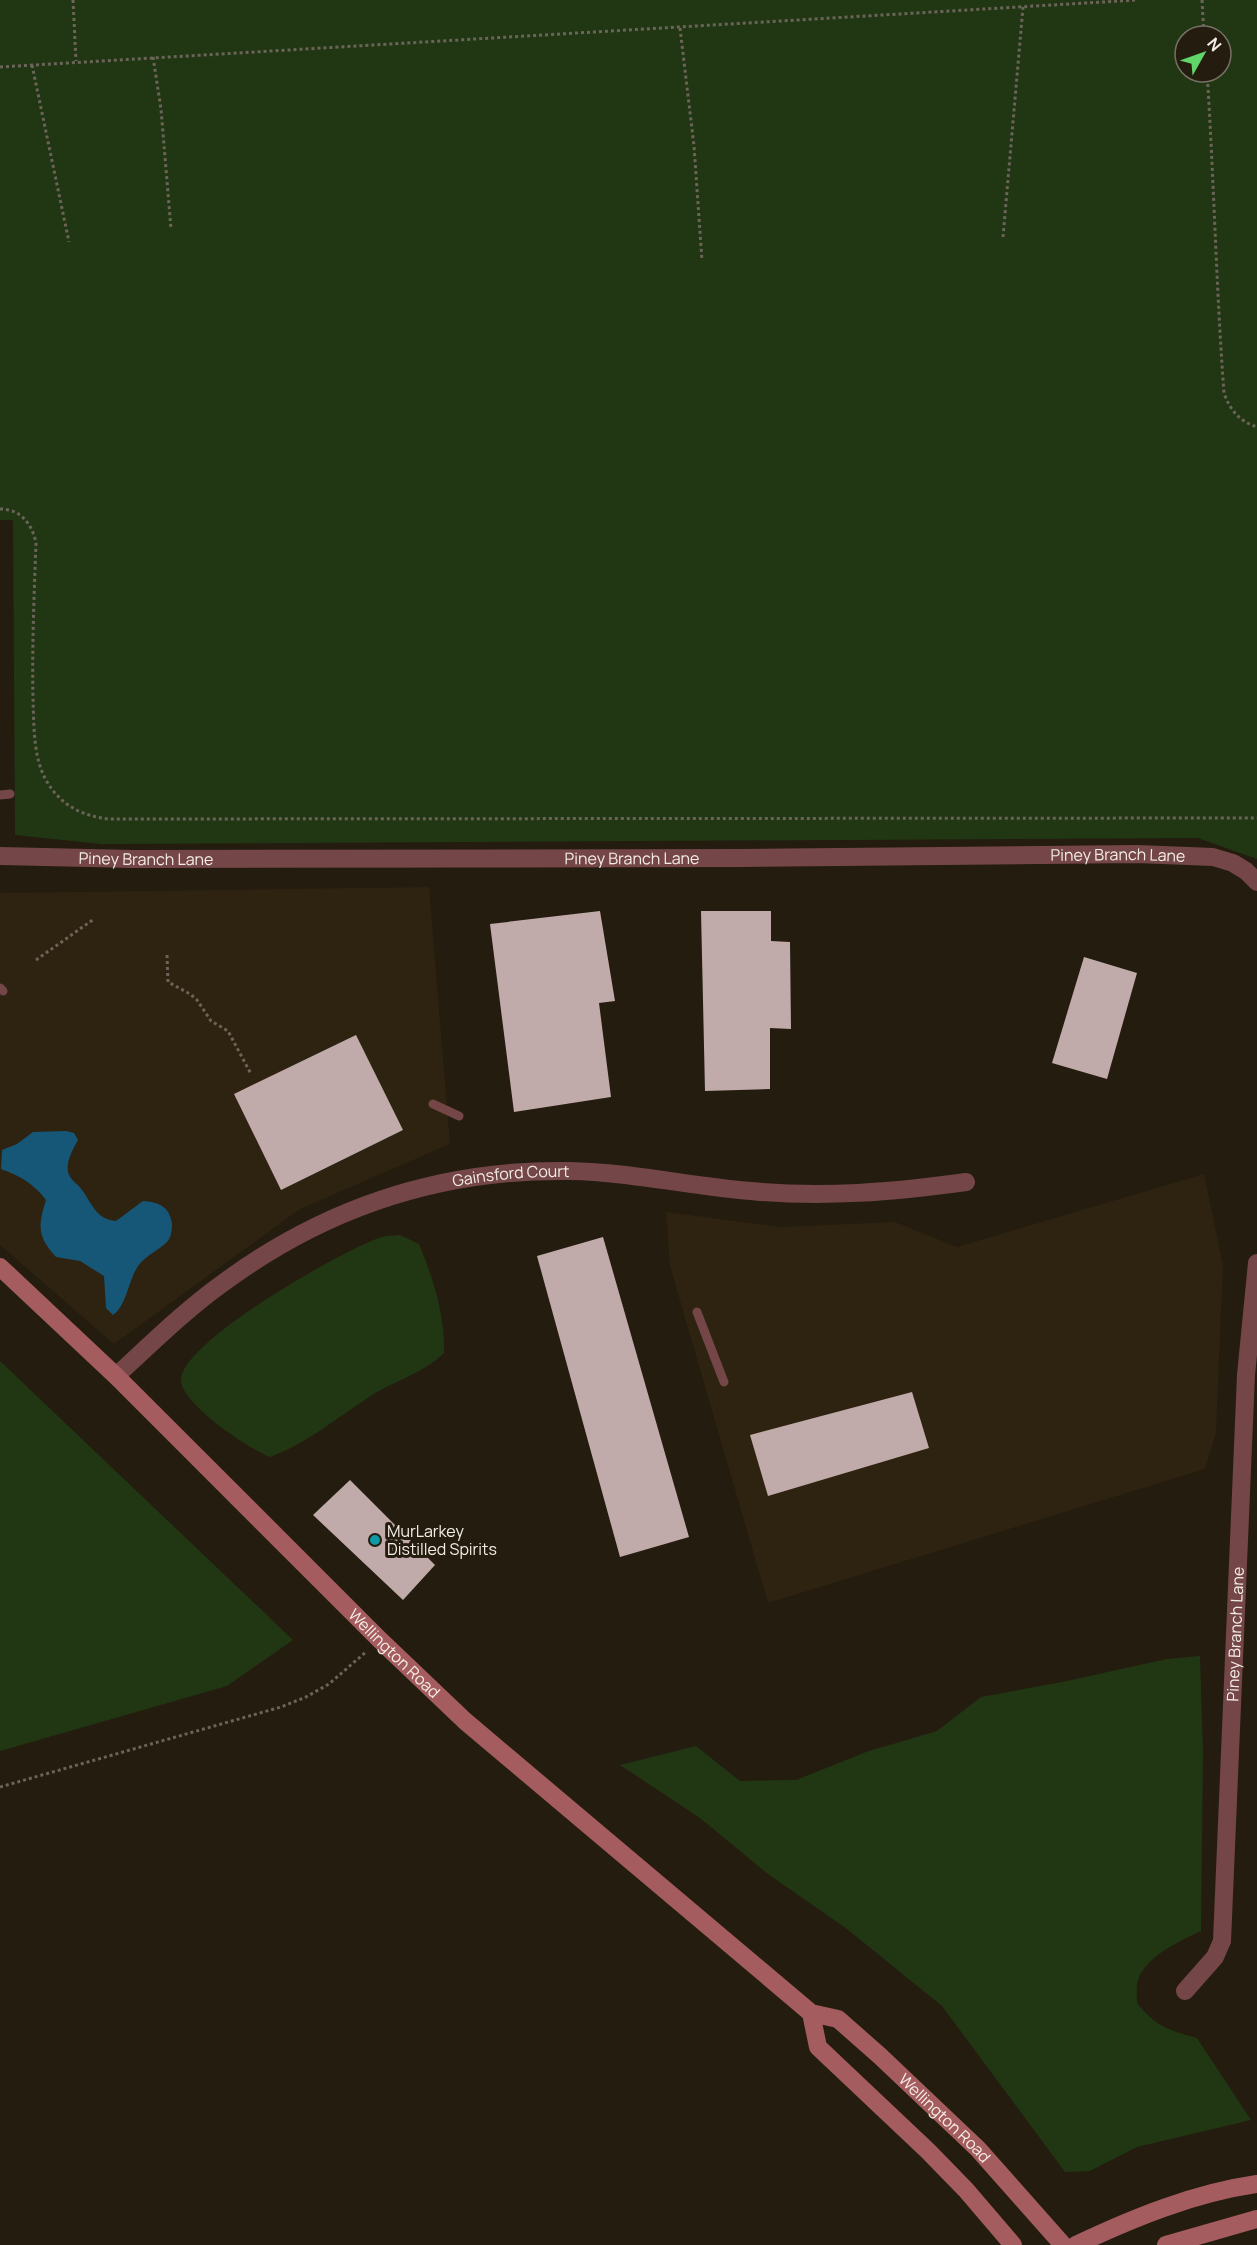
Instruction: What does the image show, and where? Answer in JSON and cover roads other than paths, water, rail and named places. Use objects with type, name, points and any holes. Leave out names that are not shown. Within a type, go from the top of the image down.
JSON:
[{"type":"main road","name":"Wellington Road","points":[[0,1267],[116,1376],[380,1640],[465,1721],[811,2013],[838,2019],[978,2149],[1063,2245]]},
{"type":"main road","points":[[811,2013],[818,2047],[928,2151],[966,2190],[1013,2245]]},
{"type":"main road","points":[[1076,2245],[1107,2230],[1164,2208],[1230,2188],[1257,2184]]},
{"type":"main road","points":[[1166,2245],[1257,2219]]},
{"type":"street","name":"Piney Branch Lane","points":[[0,856],[740,858],[1137,854],[1213,857],[1233,863],[1257,882]]},
{"type":"street","name":"Gainsford Court","points":[[116,1376],[182,1315],[222,1283],[264,1254],[326,1220],[368,1202],[435,1183],[529,1171],[632,1175],[750,1191],[798,1194],[864,1193],[966,1182]]},
{"type":"street","name":"Piney Branch Lane","points":[[1185,1991],[1215,1957],[1222,1941],[1246,1375],[1257,1263]]},
{"type":"lane","points":[[433,1104],[459,1116]]},
{"type":"lane","points":[[697,1312],[724,1382]]},
{"type":"water","points":[[66,1131],[74,1133],[78,1140],[69,1159],[69,1175],[99,1214],[116,1221],[143,1201],[163,1206],[171,1218],[172,1229],[168,1240],[138,1266],[118,1311],[113,1315],[106,1308],[104,1276],[80,1261],[56,1257],[45,1243],[41,1224],[46,1200],[26,1181],[1,1169],[2,1150],[17,1144],[33,1132]]},
{"type":"place","name":"MurLarkey Distilled Spirits","points":[[375,1540]]}]
